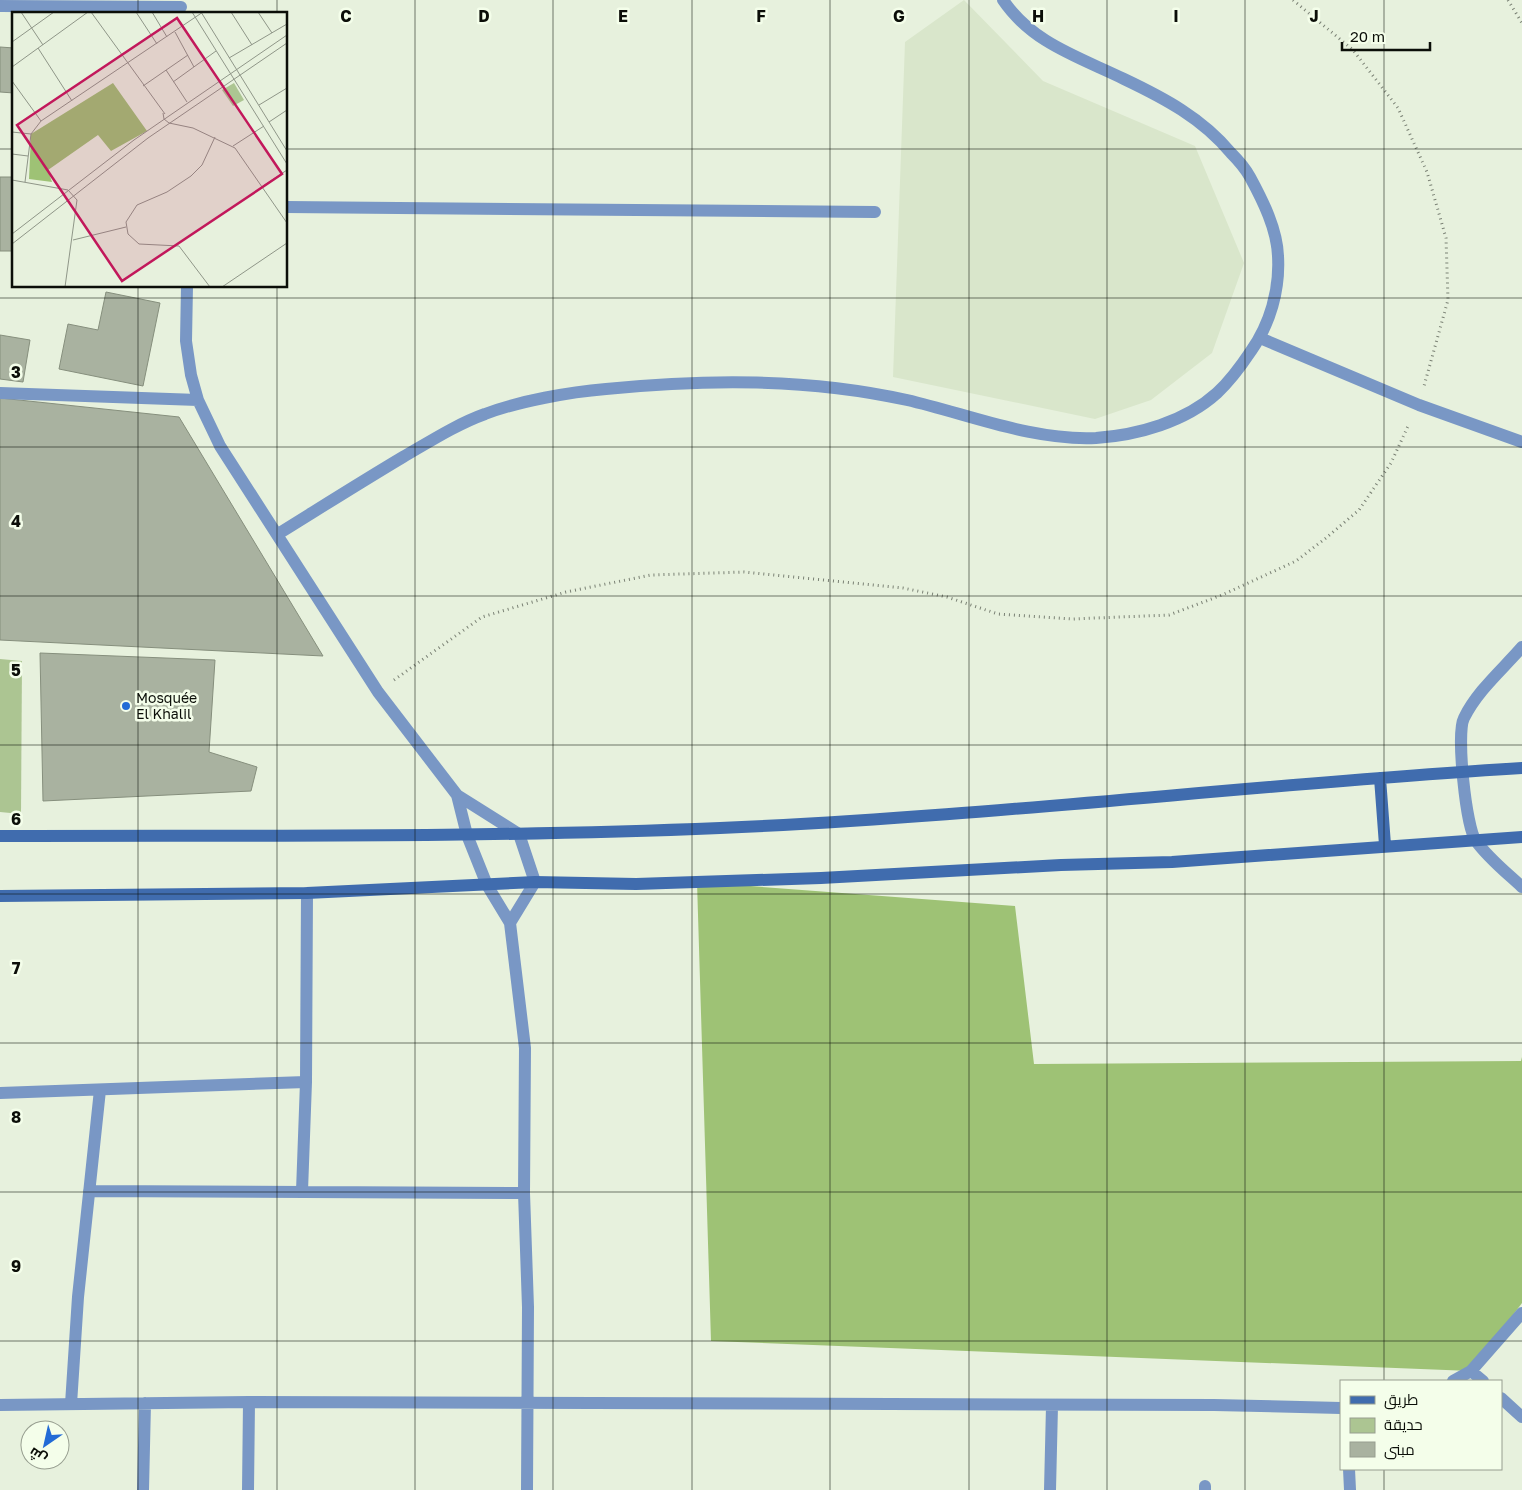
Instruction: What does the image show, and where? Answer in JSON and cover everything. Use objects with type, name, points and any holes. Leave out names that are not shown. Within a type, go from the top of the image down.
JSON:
[{"type":"street","points":[[278,534],[430,441],[477,418],[543,400],[602,389],[680,383],[747,382],[830,388],[904,400],[1050,435],[1090,438],[1125,435],[1163,424],[1193,410],[1216,394],[1237,371],[1260,338],[1278,283],[1278,254],[1268,213],[1248,172],[1216,135],[1177,106],[1043,40],[1016,18],[1003,0]]},
{"type":"street","points":[[0,6],[182,7]]},
{"type":"street","points":[[288,207],[875,212]]},
{"type":"street","points":[[187,288],[186,341],[191,375],[198,400],[220,446],[378,692],[457,795],[519,834],[535,882],[510,923]]},
{"type":"street","points":[[1260,338],[1418,405],[1522,442]]},
{"type":"street","points":[[0,393],[198,400]]},
{"type":"street","points":[[1522,647],[1476,699],[1463,719],[1459,739],[1462,772],[1475,840],[1522,887]]},
{"type":"street","points":[[0,836],[467,835],[772,825],[1138,800],[1380,778],[1522,768]]},
{"type":"street","points":[[1380,778],[1385,845]]},
{"type":"street","points":[[457,795],[467,835],[487,885],[510,923],[525,1048],[524,1193],[528,1307],[527,1490]]},
{"type":"street","points":[[0,896],[307,893],[535,882],[636,884],[821,878],[1061,864],[1172,862],[1385,845],[1522,837]]},
{"type":"street","points":[[302,1191],[306,1082],[307,893]]},
{"type":"street","points":[[0,1093],[306,1082]]},
{"type":"street","points":[[71,1404],[89,1191],[100,1090]]},
{"type":"street","points":[[89,1191],[524,1193]]},
{"type":"street","points":[[1455,1380],[1471,1371],[1522,1314]]},
{"type":"street","points":[[1471,1371],[1481,1380]]},
{"type":"street","points":[[1502,1399],[1522,1416]]},
{"type":"street","points":[[0,1405],[249,1402],[1052,1406],[1214,1405],[1340,1408]]},
{"type":"street","points":[[248,1490],[249,1402]]},
{"type":"street","points":[[143,1490],[145,1403]]},
{"type":"street","points":[[1050,1490],[1052,1406]]},
{"type":"street","points":[[1349,1470],[1350,1490]]},
{"type":"path","points":[[378,692],[482,617],[566,592],[650,575],[744,572],[894,587],[947,597],[998,614],[1072,619],[1169,615],[1222,595],[1296,561],[1359,510],[1391,463],[1418,405],[1435,352],[1448,300],[1446,238],[1427,172],[1398,108],[1353,50],[1294,0]]},
{"type":"path","points":[[1508,0],[1522,23]]},
{"type":"shaded area","points":[[964,0],[1043,81],[1195,146],[1244,263],[1212,353],[1151,400],[1095,419],[893,377],[905,42]]},
{"type":"green space","points":[[0,659],[22,661],[21,814],[0,812]]},
{"type":"green space","points":[[697,882],[1015,906],[1034,1064],[1521,1061],[1522,1057],[1522,1303],[1471,1371],[711,1341]]},
{"type":"building","points":[[0,47],[12,48],[12,93],[0,92]]},
{"type":"building","points":[[0,177],[12,177],[12,251],[0,251]]},
{"type":"building","points":[[106,292],[160,303],[143,386],[59,369],[68,324],[98,330]]},
{"type":"building","points":[[0,335],[30,340],[23,382],[0,379]]},
{"type":"building","points":[[0,398],[179,417],[323,656],[0,640]]},
{"type":"building","name":"Mosquée El Khalil","points":[[40,653],[215,660],[209,752],[257,767],[251,791],[43,801]]},
{"type":"place","name":"Mosquée El Khalil","points":[[126,706]]}]
